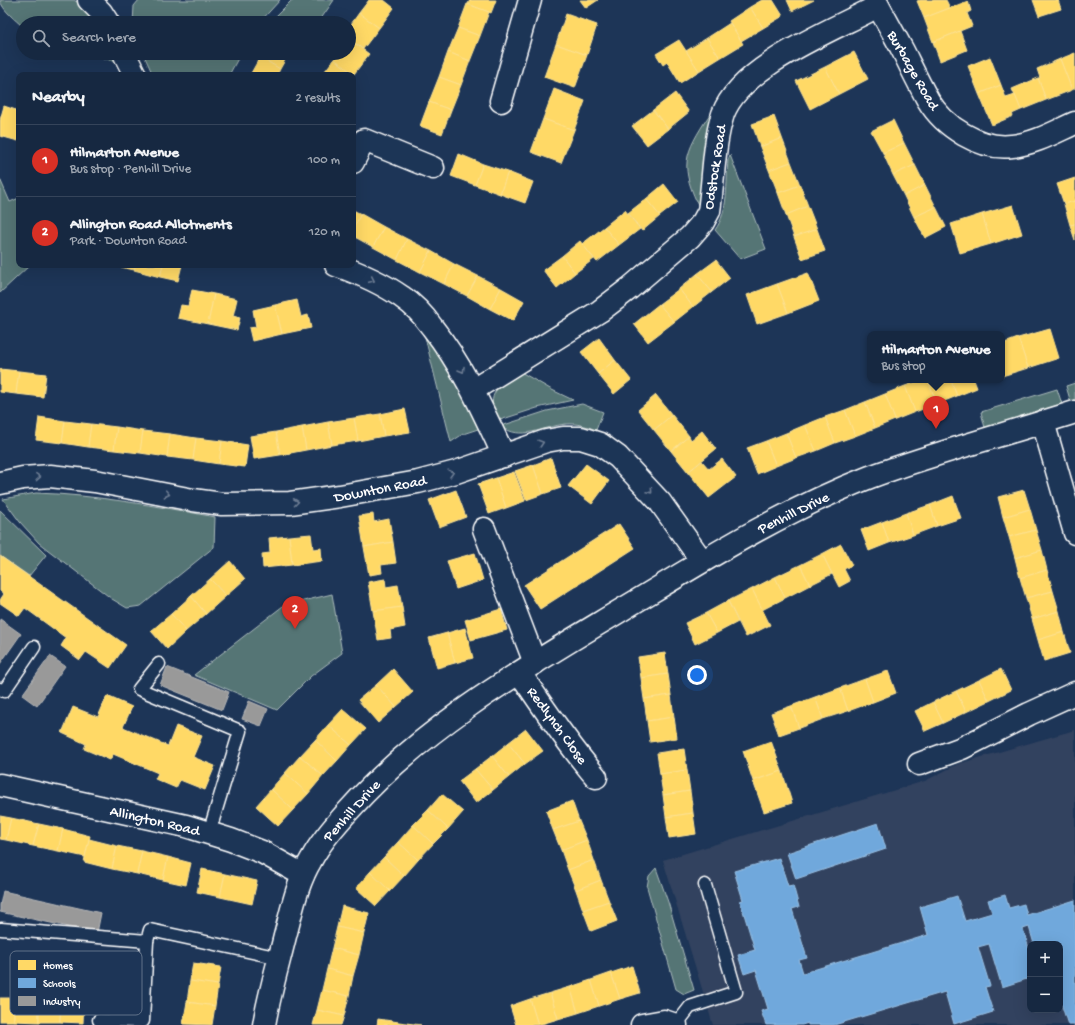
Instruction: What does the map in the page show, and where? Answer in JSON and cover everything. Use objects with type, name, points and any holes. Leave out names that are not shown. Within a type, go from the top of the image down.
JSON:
[{"type":"street","points":[[501,101],[530,0]]},
{"type":"street","name":"Burbage Road","points":[[877,3],[929,101],[940,116],[965,135],[980,142],[996,146],[1012,146],[1036,141],[1075,123]]},
{"type":"street","name":"Odstock Road","points":[[473,390],[600,311],[635,284],[690,237],[704,222],[708,211],[718,134],[728,104],[737,92],[761,69],[774,60],[877,3]]},
{"type":"street","points":[[128,60],[134,72]]},
{"type":"street","points":[[356,156],[364,140],[433,168]]},
{"type":"street","points":[[344,268],[376,281],[403,298],[422,315],[444,342],[460,367],[473,390],[504,456]]},
{"type":"street","name":"Penhill Drive","points":[[264,1025],[280,958],[303,875],[314,854],[339,821],[366,792],[424,738],[528,668],[765,525],[828,495],[869,478],[992,437],[1075,412]]},
{"type":"street","points":[[1043,422],[1075,533]]},
{"type":"street","name":"Downton Road","points":[[0,483],[23,478],[50,476],[95,481],[193,500],[222,504],[290,503],[418,482],[456,472],[546,442],[563,438],[582,438],[600,444],[618,457],[660,502],[684,533],[702,562]]},
{"type":"street","points":[[484,529],[528,668]]},
{"type":"street","name":"Redlynch Close","points":[[528,668],[541,705],[596,778]]},
{"type":"street","points":[[919,764],[962,748],[1029,714],[1075,693]]},
{"type":"street","name":"Allington Road","points":[[0,785],[178,824],[209,833],[262,852],[303,875]]},
{"type":"street","points":[[642,1025],[664,1021],[676,1025]]},
{"type":"lane","points":[[0,689],[4,691],[34,647]]},
{"type":"lane","points":[[159,664],[139,689],[240,731],[209,833]]},
{"type":"lane","points":[[676,1025],[690,1007],[736,992],[705,885]]},
{"type":"lane","points":[[1,929],[146,941]]},
{"type":"lane","points":[[99,1020],[143,1021],[146,941],[150,930],[280,958]]},
{"type":"shaded area","points":[[1075,730],[1075,1025],[713,1025],[663,860],[925,781],[958,764]]},
{"type":"green space","points":[[0,0],[74,0],[93,16],[16,16],[16,20],[1,4]]},
{"type":"green space","points":[[139,0],[280,0],[265,16],[133,16],[134,6]]},
{"type":"green space","points":[[292,0],[334,0],[323,16],[276,16]]},
{"type":"green space","points":[[110,60],[120,60],[121,63]]},
{"type":"green space","points":[[146,60],[237,60],[231,72],[152,72]]},
{"type":"green space","points":[[710,114],[712,116],[701,211],[689,183],[687,161],[689,151],[694,140]]},
{"type":"green space","points":[[730,155],[766,249],[740,259],[715,230],[723,214],[725,206],[728,160]]},
{"type":"green space","points":[[0,179],[10,202],[16,199],[16,268],[27,268],[0,293]]},
{"type":"green space","points":[[427,335],[437,348],[481,428],[463,434],[451,442],[425,337]]},
{"type":"green space","points":[[519,371],[573,400],[537,408],[497,421],[492,403],[493,397],[505,381]]},
{"type":"green space","points":[[1075,383],[1075,402],[1071,403],[1066,386]]},
{"type":"green space","points":[[1057,389],[1062,404],[985,428],[981,412]]},
{"type":"green space","points":[[582,404],[603,412],[596,430],[582,425],[566,424],[533,432],[516,433],[501,426],[547,411]]},
{"type":"green space","points":[[36,493],[81,496],[149,505],[215,517],[214,547],[141,606],[127,608],[112,599],[39,543],[20,522],[3,499]]},
{"type":"green space","points":[[0,510],[46,555],[29,576],[0,556]]},
{"type":"green space","points":[[332,594],[342,653],[311,676],[277,710],[194,675],[283,606]]},
{"type":"green space","points":[[656,868],[668,902],[694,990],[684,994],[676,989],[647,887],[649,876]]},
{"type":"building: Homes","points":[[369,0],[384,0],[394,8],[379,28],[359,13]]},
{"type":"building: Homes","points":[[470,0],[496,0],[491,13],[468,4]]},
{"type":"building: Homes","points":[[580,0],[598,0],[586,8]]},
{"type":"building: Homes","points":[[762,0],[773,0],[783,16],[763,28],[750,7]]},
{"type":"building: Homes","points":[[787,0],[814,0],[792,11]]},
{"type":"building: Homes","points":[[946,0],[950,8],[924,18],[917,1]]},
{"type":"building: Homes","points":[[1033,0],[1058,0],[1061,9],[1039,16]]},
{"type":"building: Homes","points":[[968,1],[971,11],[967,13],[972,26],[933,42],[924,18]]},
{"type":"building: Homes","points":[[467,4],[489,12],[480,36],[458,28]]},
{"type":"building: Homes","points":[[750,7],[763,28],[741,41],[729,21]]},
{"type":"building: Homes","points":[[359,13],[379,28],[363,49],[356,44],[356,17]]},
{"type":"building: Homes","points":[[566,14],[597,25],[587,55],[556,44]]},
{"type":"building: Homes","points":[[730,23],[743,44],[720,58],[707,38]]},
{"type":"building: Homes","points":[[458,28],[480,36],[470,61],[448,52]]},
{"type":"building: Homes","points":[[960,31],[967,50],[940,61],[933,42]]},
{"type":"building: Homes","points":[[707,38],[720,58],[699,71],[686,51]]},
{"type":"building: Homes","points":[[679,40],[699,71],[680,83],[667,62],[663,65],[656,54]]},
{"type":"building: Homes","points":[[356,44],[369,54],[356,72],[351,72],[335,60],[356,60]]},
{"type":"building: Homes","points":[[556,44],[587,55],[575,88],[544,77]]},
{"type":"building: Homes","points":[[448,52],[470,61],[461,85],[439,77]]},
{"type":"building: Homes","points":[[854,52],[868,79],[839,94],[825,67]]},
{"type":"building: Homes","points":[[1075,53],[1075,88],[1072,90],[1060,59]]},
{"type":"building: Homes","points":[[990,57],[1001,85],[979,94],[968,66]]},
{"type":"building: Homes","points":[[1060,59],[1072,90],[1046,100],[1038,78],[1040,78],[1037,69]]},
{"type":"building: Homes","points":[[258,60],[265,60],[280,69],[278,72],[252,72]]},
{"type":"building: Homes","points":[[265,60],[285,60],[280,69]]},
{"type":"building: Homes","points":[[333,60],[335,60],[351,72],[324,72]]},
{"type":"building: Homes","points":[[825,67],[839,94],[810,109],[796,81]]},
{"type":"building: Homes","points":[[439,77],[461,85],[451,110],[429,102]]},
{"type":"building: Homes","points":[[1038,78],[1046,100],[1021,110],[1012,89]]},
{"type":"building: Homes","points":[[1001,85],[1006,98],[1015,95],[1021,110],[1012,114],[1013,116],[992,125],[979,94]]},
{"type":"building: Homes","points":[[554,89],[585,101],[574,130],[543,119]]},
{"type":"building: Homes","points":[[675,93],[689,112],[668,129],[653,110]]},
{"type":"building: Homes","points":[[429,102],[451,110],[442,134],[420,126]]},
{"type":"building: Homes","points":[[4,106],[16,110],[16,140],[0,136],[0,120]]},
{"type":"building: Homes","points":[[653,110],[668,129],[647,145],[632,126]]},
{"type":"building: Homes","points":[[774,116],[782,138],[760,147],[752,124]]},
{"type":"building: Homes","points":[[543,119],[574,130],[561,163],[531,152]]},
{"type":"building: Homes","points":[[893,120],[904,143],[883,153],[871,131]]},
{"type":"building: Homes","points":[[782,138],[791,162],[769,170],[760,147]]},
{"type":"building: Homes","points":[[904,143],[915,165],[893,175],[883,153]]},
{"type":"building: Homes","points":[[459,154],[483,164],[475,185],[451,176]]},
{"type":"building: Homes","points":[[791,162],[800,185],[778,193],[769,170]]},
{"type":"building: Homes","points":[[483,164],[508,172],[500,194],[475,185]]},
{"type":"building: Homes","points":[[915,165],[925,185],[904,196],[893,175]]},
{"type":"building: Homes","points":[[508,172],[533,182],[525,203],[500,194]]},
{"type":"building: Homes","points":[[1075,178],[1075,201],[1064,204],[1057,184]]},
{"type":"building: Homes","points":[[664,184],[678,202],[660,216],[646,199]]},
{"type":"building: Homes","points":[[800,185],[808,206],[786,215],[778,193]]},
{"type":"building: Homes","points":[[925,185],[936,207],[914,217],[904,196]]},
{"type":"building: Homes","points":[[646,199],[660,216],[642,231],[628,213]]},
{"type":"building: Homes","points":[[1075,201],[1075,224],[1070,225],[1064,204]]},
{"type":"building: Homes","points":[[1013,205],[1022,234],[991,244],[982,214]]},
{"type":"building: Homes","points":[[808,206],[817,229],[794,237],[786,215]]},
{"type":"building: Homes","points":[[936,207],[946,227],[925,238],[914,217]]},
{"type":"building: Homes","points":[[625,210],[640,229],[619,245],[604,227]]},
{"type":"building: Homes","points":[[356,212],[361,214],[356,223]]},
{"type":"building: Homes","points":[[361,214],[384,227],[373,247],[356,238],[356,223]]},
{"type":"building: Homes","points":[[982,214],[991,244],[960,253],[951,224]]},
{"type":"building: Homes","points":[[1075,224],[1075,240],[1070,225]]},
{"type":"building: Homes","points":[[384,227],[407,239],[397,260],[373,247]]},
{"type":"building: Homes","points":[[604,227],[619,245],[597,262],[582,244]]},
{"type":"building: Homes","points":[[817,229],[825,251],[802,259],[794,237]]},
{"type":"building: Homes","points":[[407,239],[431,251],[420,272],[397,260]]},
{"type":"building: Homes","points":[[580,241],[594,259],[575,273],[562,256]]},
{"type":"building: Homes","points":[[431,251],[454,264],[444,284],[420,272]]},
{"type":"building: Homes","points":[[562,256],[575,273],[557,288],[543,270]]},
{"type":"building: Homes","points":[[716,260],[730,278],[712,292],[697,274]]},
{"type":"building: Homes","points":[[454,264],[478,276],[467,296],[444,284]]},
{"type":"building: Homes","points":[[135,268],[162,268],[160,277],[134,270]]},
{"type":"building: Homes","points":[[162,268],[181,268],[178,281],[160,277]]},
{"type":"building: Homes","points":[[808,273],[819,301],[788,313],[777,284]]},
{"type":"building: Homes","points":[[697,274],[712,292],[693,307],[679,289]]},
{"type":"building: Homes","points":[[478,276],[501,288],[490,309],[467,296]]},
{"type":"building: Homes","points":[[777,284],[788,313],[757,324],[747,295]]},
{"type":"building: Homes","points":[[501,288],[524,301],[513,321],[490,309]]},
{"type":"building: Homes","points":[[679,289],[693,307],[674,322],[659,304]]},
{"type":"building: Homes","points":[[192,290],[214,294],[208,324],[178,318],[181,305],[188,306]]},
{"type":"building: Homes","points":[[214,294],[237,299],[233,316],[240,318],[237,330],[208,324]]},
{"type":"building: Homes","points":[[297,300],[301,317],[308,315],[311,328],[282,334],[275,305]]},
{"type":"building: Homes","points":[[659,304],[674,322],[648,342],[634,324]]},
{"type":"building: Homes","points":[[275,305],[282,334],[252,341],[249,328],[256,327],[253,310]]},
{"type":"building: Homes","points":[[1050,329],[1059,358],[1028,368],[1018,338]]},
{"type":"building: Homes","points":[[599,338],[615,360],[598,374],[581,352]]},
{"type":"building: Homes","points":[[1018,338],[1028,368],[1005,375],[1005,343]]},
{"type":"building: Homes","points":[[615,360],[631,380],[614,394],[598,374]]},
{"type":"building: Homes","points":[[0,369],[19,371],[16,394],[0,392]]},
{"type":"building: Homes","points":[[19,371],[46,374],[43,397],[16,394]]},
{"type":"building: Homes","points":[[914,383],[929,383],[937,404],[915,412],[905,386]]},
{"type":"building: Homes","points":[[929,383],[952,383],[957,396],[937,404]]},
{"type":"building: Homes","points":[[952,383],[975,383],[977,388],[957,396]]},
{"type":"building: Homes","points":[[905,386],[915,412],[895,420],[885,394]]},
{"type":"building: Homes","points":[[885,394],[895,420],[875,428],[865,402]]},
{"type":"building: Homes","points":[[656,395],[672,415],[654,430],[638,410]]},
{"type":"building: Homes","points":[[865,402],[875,428],[855,436],[845,410]]},
{"type":"building: Homes","points":[[405,409],[410,432],[384,436],[380,414]]},
{"type":"building: Homes","points":[[845,410],[855,436],[835,443],[825,417]]},
{"type":"building: Homes","points":[[380,414],[384,436],[358,441],[354,418]]},
{"type":"building: Homes","points":[[672,415],[689,436],[671,451],[654,430]]},
{"type":"building: Homes","points":[[39,417],[65,421],[62,443],[36,440]]},
{"type":"building: Homes","points":[[825,417],[835,443],[816,451],[805,425]]},
{"type":"building: Homes","points":[[354,418],[358,441],[332,445],[328,422]]},
{"type":"building: Homes","points":[[65,421],[91,424],[88,447],[62,443]]},
{"type":"building: Homes","points":[[328,422],[332,445],[306,450],[302,427]]},
{"type":"building: Homes","points":[[91,424],[117,427],[114,450],[88,447]]},
{"type":"building: Homes","points":[[805,425],[816,451],[796,458],[786,433]]},
{"type":"building: Homes","points":[[117,427],[143,431],[140,453],[114,450]]},
{"type":"building: Homes","points":[[302,427],[306,450],[280,455],[276,432]]},
{"type":"building: Homes","points":[[143,431],[170,434],[167,457],[140,453]]},
{"type":"building: Homes","points":[[702,431],[716,449],[688,472],[671,451],[689,436],[691,440]]},
{"type":"building: Homes","points":[[276,432],[280,455],[254,459],[250,436]]},
{"type":"building: Homes","points":[[786,433],[796,458],[776,466],[766,441]]},
{"type":"building: Homes","points":[[170,434],[196,438],[193,460],[167,457]]},
{"type":"building: Homes","points":[[196,438],[222,441],[219,464],[193,460]]},
{"type":"building: Homes","points":[[222,441],[248,445],[245,467],[219,464]]},
{"type":"building: Homes","points":[[766,441],[776,466],[757,474],[747,448]]},
{"type":"building: Homes","points":[[551,458],[561,488],[543,494],[533,465]]},
{"type":"building: Homes","points":[[722,459],[736,477],[709,498],[688,472],[702,461],[709,469]]},
{"type":"building: Homes","points":[[586,464],[609,481],[592,504],[568,486]]},
{"type":"building: Homes","points":[[533,465],[543,494],[526,500],[515,471]]},
{"type":"building: Homes","points":[[514,472],[525,501],[506,508],[496,478]]},
{"type":"building: Homes","points":[[496,478],[506,508],[489,514],[478,484]]},
{"type":"building: Homes","points":[[456,490],[466,517],[439,527],[429,500]]},
{"type":"building: Homes","points":[[1024,490],[1030,509],[1003,517],[998,497]]},
{"type":"building: Homes","points":[[953,496],[961,518],[937,526],[930,505]]},
{"type":"building: Homes","points":[[930,505],[937,526],[913,535],[906,513]]},
{"type":"building: Homes","points":[[1030,509],[1036,530],[1009,537],[1003,517]]},
{"type":"building: Homes","points":[[906,513],[913,535],[889,543],[882,522]]},
{"type":"building: Homes","points":[[373,514],[374,522],[389,519],[393,542],[364,547],[359,516]]},
{"type":"building: Homes","points":[[882,522],[889,543],[869,551],[861,530]]},
{"type":"building: Homes","points":[[619,524],[635,548],[540,609],[524,585]]},
{"type":"building: Homes","points":[[1036,530],[1042,550],[1015,558],[1009,537]]},
{"type":"building: Homes","points":[[311,534],[313,549],[321,548],[322,561],[292,565],[289,536]]},
{"type":"building: Homes","points":[[289,536],[292,565],[263,568],[262,554],[270,553],[269,538]]},
{"type":"building: Homes","points":[[393,542],[396,563],[381,565],[382,573],[369,575],[364,547]]},
{"type":"building: Homes","points":[[841,544],[852,565],[844,569],[850,581],[839,587],[822,554]]},
{"type":"building: Homes","points":[[1042,550],[1047,570],[1020,578],[1015,558]]},
{"type":"building: Homes","points":[[475,553],[483,580],[456,589],[447,561]]},
{"type":"building: Homes","points":[[822,554],[832,574],[810,585],[800,565]]},
{"type":"building: Homes","points":[[0,556],[126,645],[110,668],[86,652],[80,660],[61,646],[66,638],[25,608],[19,616],[0,603],[0,600],[4,594],[0,591]]},
{"type":"building: Homes","points":[[230,561],[245,579],[226,596],[210,579]]},
{"type":"building: Homes","points":[[800,565],[810,585],[785,598],[775,577]]},
{"type":"building: Homes","points":[[1047,570],[1053,591],[1026,598],[1020,578]]},
{"type":"building: Homes","points":[[775,577],[785,598],[762,610],[752,589]]},
{"type":"building: Homes","points":[[210,579],[226,596],[206,614],[191,596]]},
{"type":"building: Homes","points":[[385,579],[386,587],[398,585],[402,607],[373,611],[368,582]]},
{"type":"building: Homes","points":[[752,589],[770,625],[746,637],[728,601]]},
{"type":"building: Homes","points":[[1053,591],[1059,611],[1032,619],[1026,598]]},
{"type":"building: Homes","points":[[191,596],[206,614],[186,631],[171,614]]},
{"type":"building: Homes","points":[[728,601],[738,622],[717,633],[706,613]]},
{"type":"building: Homes","points":[[402,607],[405,627],[390,630],[391,638],[378,640],[373,611]]},
{"type":"building: Homes","points":[[501,609],[507,630],[471,640],[465,620]]},
{"type":"building: Homes","points":[[1059,611],[1064,632],[1038,640],[1032,619]]},
{"type":"building: Homes","points":[[706,613],[717,633],[695,644],[685,623]]},
{"type":"building: Homes","points":[[171,614],[186,631],[167,649],[151,631]]},
{"type":"building: Homes","points":[[465,628],[473,658],[455,663],[447,633]]},
{"type":"building: Homes","points":[[1064,632],[1070,653],[1044,661],[1038,640]]},
{"type":"building: Homes","points":[[447,633],[455,663],[437,668],[429,638]]},
{"type":"building: Homes","points":[[665,653],[668,674],[641,678],[638,657]]},
{"type":"building: Homes","points":[[393,669],[413,692],[396,707],[376,685]]},
{"type":"building: Homes","points":[[1001,669],[1011,690],[989,701],[979,680]]},
{"type":"building: Homes","points":[[888,671],[896,693],[873,702],[865,679]]},
{"type":"building: Homes","points":[[668,674],[671,695],[644,699],[641,678]]},
{"type":"building: Homes","points":[[865,679],[873,702],[848,711],[840,688]]},
{"type":"building: Homes","points":[[979,680],[989,701],[966,712],[956,691]]},
{"type":"building: Homes","points":[[376,685],[396,707],[378,723],[358,700]]},
{"type":"building: Homes","points":[[840,688],[848,711],[823,719],[815,697]]},
{"type":"building: Homes","points":[[956,691],[966,712],[943,723],[933,702]]},
{"type":"building: Homes","points":[[671,695],[674,717],[647,721],[644,699]]},
{"type":"building: Homes","points":[[107,696],[132,707],[123,727],[168,746],[176,726],[202,736],[193,757],[215,766],[205,790],[180,780],[176,788],[155,779],[158,773],[113,754],[110,760],[84,749],[86,744],[62,733],[73,707],[98,717]]},
{"type":"building: Homes","points":[[815,697],[823,719],[799,728],[791,706]]},
{"type":"building: Homes","points":[[933,702],[943,723],[925,731],[915,711]]},
{"type":"building: Homes","points":[[791,706],[799,728],[779,735],[771,713]]},
{"type":"building: Homes","points":[[343,709],[366,729],[351,745],[328,725]]},
{"type":"building: Homes","points":[[674,717],[677,738],[650,742],[647,721]]},
{"type":"building: Homes","points":[[328,725],[351,745],[337,761],[315,740]]},
{"type":"building: Homes","points":[[526,729],[543,751],[525,764],[508,743]]},
{"type":"building: Homes","points":[[315,740],[337,761],[323,776],[300,756]]},
{"type":"building: Homes","points":[[771,741],[782,771],[753,781],[743,751]]},
{"type":"building: Homes","points":[[508,743],[525,764],[509,777],[492,756]]},
{"type":"building: Homes","points":[[684,749],[687,770],[660,774],[657,753]]},
{"type":"building: Homes","points":[[300,756],[323,776],[308,794],[285,773]]},
{"type":"building: Homes","points":[[492,756],[509,777],[493,790],[475,769]]},
{"type":"building: Homes","points":[[475,769],[493,790],[476,803],[459,781]]},
{"type":"building: Homes","points":[[687,770],[690,791],[663,795],[660,774]]},
{"type":"building: Homes","points":[[782,771],[792,803],[764,812],[753,781]]},
{"type":"building: Homes","points":[[285,773],[308,794],[293,810],[271,789]]},
{"type":"building: Homes","points":[[271,789],[293,810],[278,826],[256,806]]},
{"type":"building: Homes","points":[[690,791],[693,813],[666,817],[663,795]]},
{"type":"building: Homes","points":[[442,794],[463,812],[448,829],[428,810]]},
{"type":"building: Homes","points":[[572,801],[579,821],[553,830],[546,811]]},
{"type":"building: Homes","points":[[428,810],[448,829],[433,844],[413,825]]},
{"type":"building: Homes","points":[[693,813],[696,834],[669,838],[666,817]]},
{"type":"building: Homes","points":[[0,816],[11,818],[6,840],[0,839]]},
{"type":"building: Homes","points":[[11,818],[39,824],[33,846],[6,840]]},
{"type":"building: Homes","points":[[579,821],[587,840],[561,850],[553,830]]},
{"type":"building: Homes","points":[[39,824],[63,829],[58,851],[33,846]]},
{"type":"building: Homes","points":[[413,825],[433,844],[418,860],[398,842]]},
{"type":"building: Homes","points":[[63,829],[90,836],[85,857],[58,851]]},
{"type":"building: Homes","points":[[89,839],[117,846],[112,869],[84,862]]},
{"type":"building: Homes","points":[[587,840],[594,860],[568,870],[561,850]]},
{"type":"building: Homes","points":[[398,842],[418,860],[404,876],[384,857]]},
{"type":"building: Homes","points":[[117,846],[142,851],[137,874],[112,869]]},
{"type":"building: Homes","points":[[142,851],[168,857],[163,880],[137,874]]},
{"type":"building: Homes","points":[[168,857],[191,863],[186,885],[163,880]]},
{"type":"building: Homes","points":[[384,857],[404,876],[390,891],[370,872]]},
{"type":"building: Homes","points":[[594,860],[601,880],[576,890],[568,870]]},
{"type":"building: Homes","points":[[202,869],[225,874],[220,897],[197,892]]},
{"type":"building: Homes","points":[[370,872],[390,891],[376,906],[356,888]]},
{"type":"building: Homes","points":[[225,874],[257,881],[252,904],[220,897]]},
{"type":"building: Homes","points":[[601,880],[609,901],[583,910],[576,890]]},
{"type":"building: Homes","points":[[609,901],[617,921],[591,931],[583,910]]},
{"type":"building: Homes","points":[[342,906],[369,913],[364,933],[337,927]]},
{"type":"building: Homes","points":[[337,927],[364,933],[359,955],[332,948]]},
{"type":"building: Homes","points":[[332,948],[359,955],[353,976],[327,969]]},
{"type":"building: Homes","points":[[193,963],[221,967],[218,985],[190,981]]},
{"type":"building: Homes","points":[[632,966],[640,993],[620,999],[611,973]]},
{"type":"building: Homes","points":[[327,969],[353,976],[349,996],[322,990]]},
{"type":"building: Homes","points":[[611,973],[620,999],[599,1006],[591,980]]},
{"type":"building: Homes","points":[[591,980],[599,1006],[578,1013],[570,987]]},
{"type":"building: Homes","points":[[190,981],[218,985],[215,1006],[187,1002]]},
{"type":"building: Homes","points":[[570,987],[578,1013],[558,1019],[550,993]]},
{"type":"building: Homes","points":[[322,990],[349,996],[344,1016],[317,1010]]},
{"type":"building: Homes","points":[[550,993],[558,1019],[538,1025],[530,999]]},
{"type":"building: Homes","points":[[0,998],[10,998],[10,1015],[14,1015],[14,1021],[0,1021]]},
{"type":"building: Homes","points":[[530,999],[538,1025],[516,1025],[510,1006]]},
{"type":"building: Homes","points":[[187,1002],[215,1006],[212,1025],[183,1024]]},
{"type":"building: Homes","points":[[317,1010],[344,1016],[341,1025],[313,1025]]},
{"type":"building: Homes","points":[[14,1015],[39,1015],[39,1022],[14,1021]]},
{"type":"building: Homes","points":[[39,1015],[60,1015],[60,1022],[39,1022]]},
{"type":"building: Homes","points":[[60,1015],[83,1015],[83,1023],[60,1022]]},
{"type":"building: Homes","points":[[378,1019],[399,1022],[399,1025],[377,1025]]},
{"type":"building: Homes","points":[[399,1022],[421,1025],[399,1025]]},
{"type":"building: Schools","points":[[878,823],[886,849],[796,879],[787,853]]},
{"type":"building: Schools","points":[[779,858],[788,886],[793,885],[799,907],[792,909],[807,958],[799,960],[803,973],[928,935],[920,907],[957,896],[965,921],[992,913],[988,900],[1005,895],[1009,908],[1024,904],[1027,915],[1075,900],[1075,1025],[1068,1025],[1063,1009],[1063,941],[1033,941],[1029,927],[1023,929],[1027,942],[1027,979],[1002,987],[989,944],[978,947],[990,986],[985,987],[993,1012],[954,1024],[945,992],[834,1025],[808,1025],[808,1023],[802,1025],[766,1025],[761,1011],[768,1009],[756,970],[744,974],[738,955],[755,950],[740,901],[743,900],[734,871]]},
{"type":"building: Industry","points":[[0,619],[21,634],[0,664]]},
{"type":"building: Industry","points":[[50,656],[65,666],[37,706],[22,695]]},
{"type":"building: Industry","points":[[167,667],[229,692],[222,710],[160,685]]},
{"type":"building: Industry","points":[[249,701],[268,709],[261,726],[242,719]]},
{"type":"building: Industry","points":[[3,891],[101,913],[97,933],[0,912]]},
{"type":"place","name":"Hilmarton Avenue","points":[[936,429]]},
{"type":"place","name":"Allington Road Allotments","points":[[295,629]]}]
